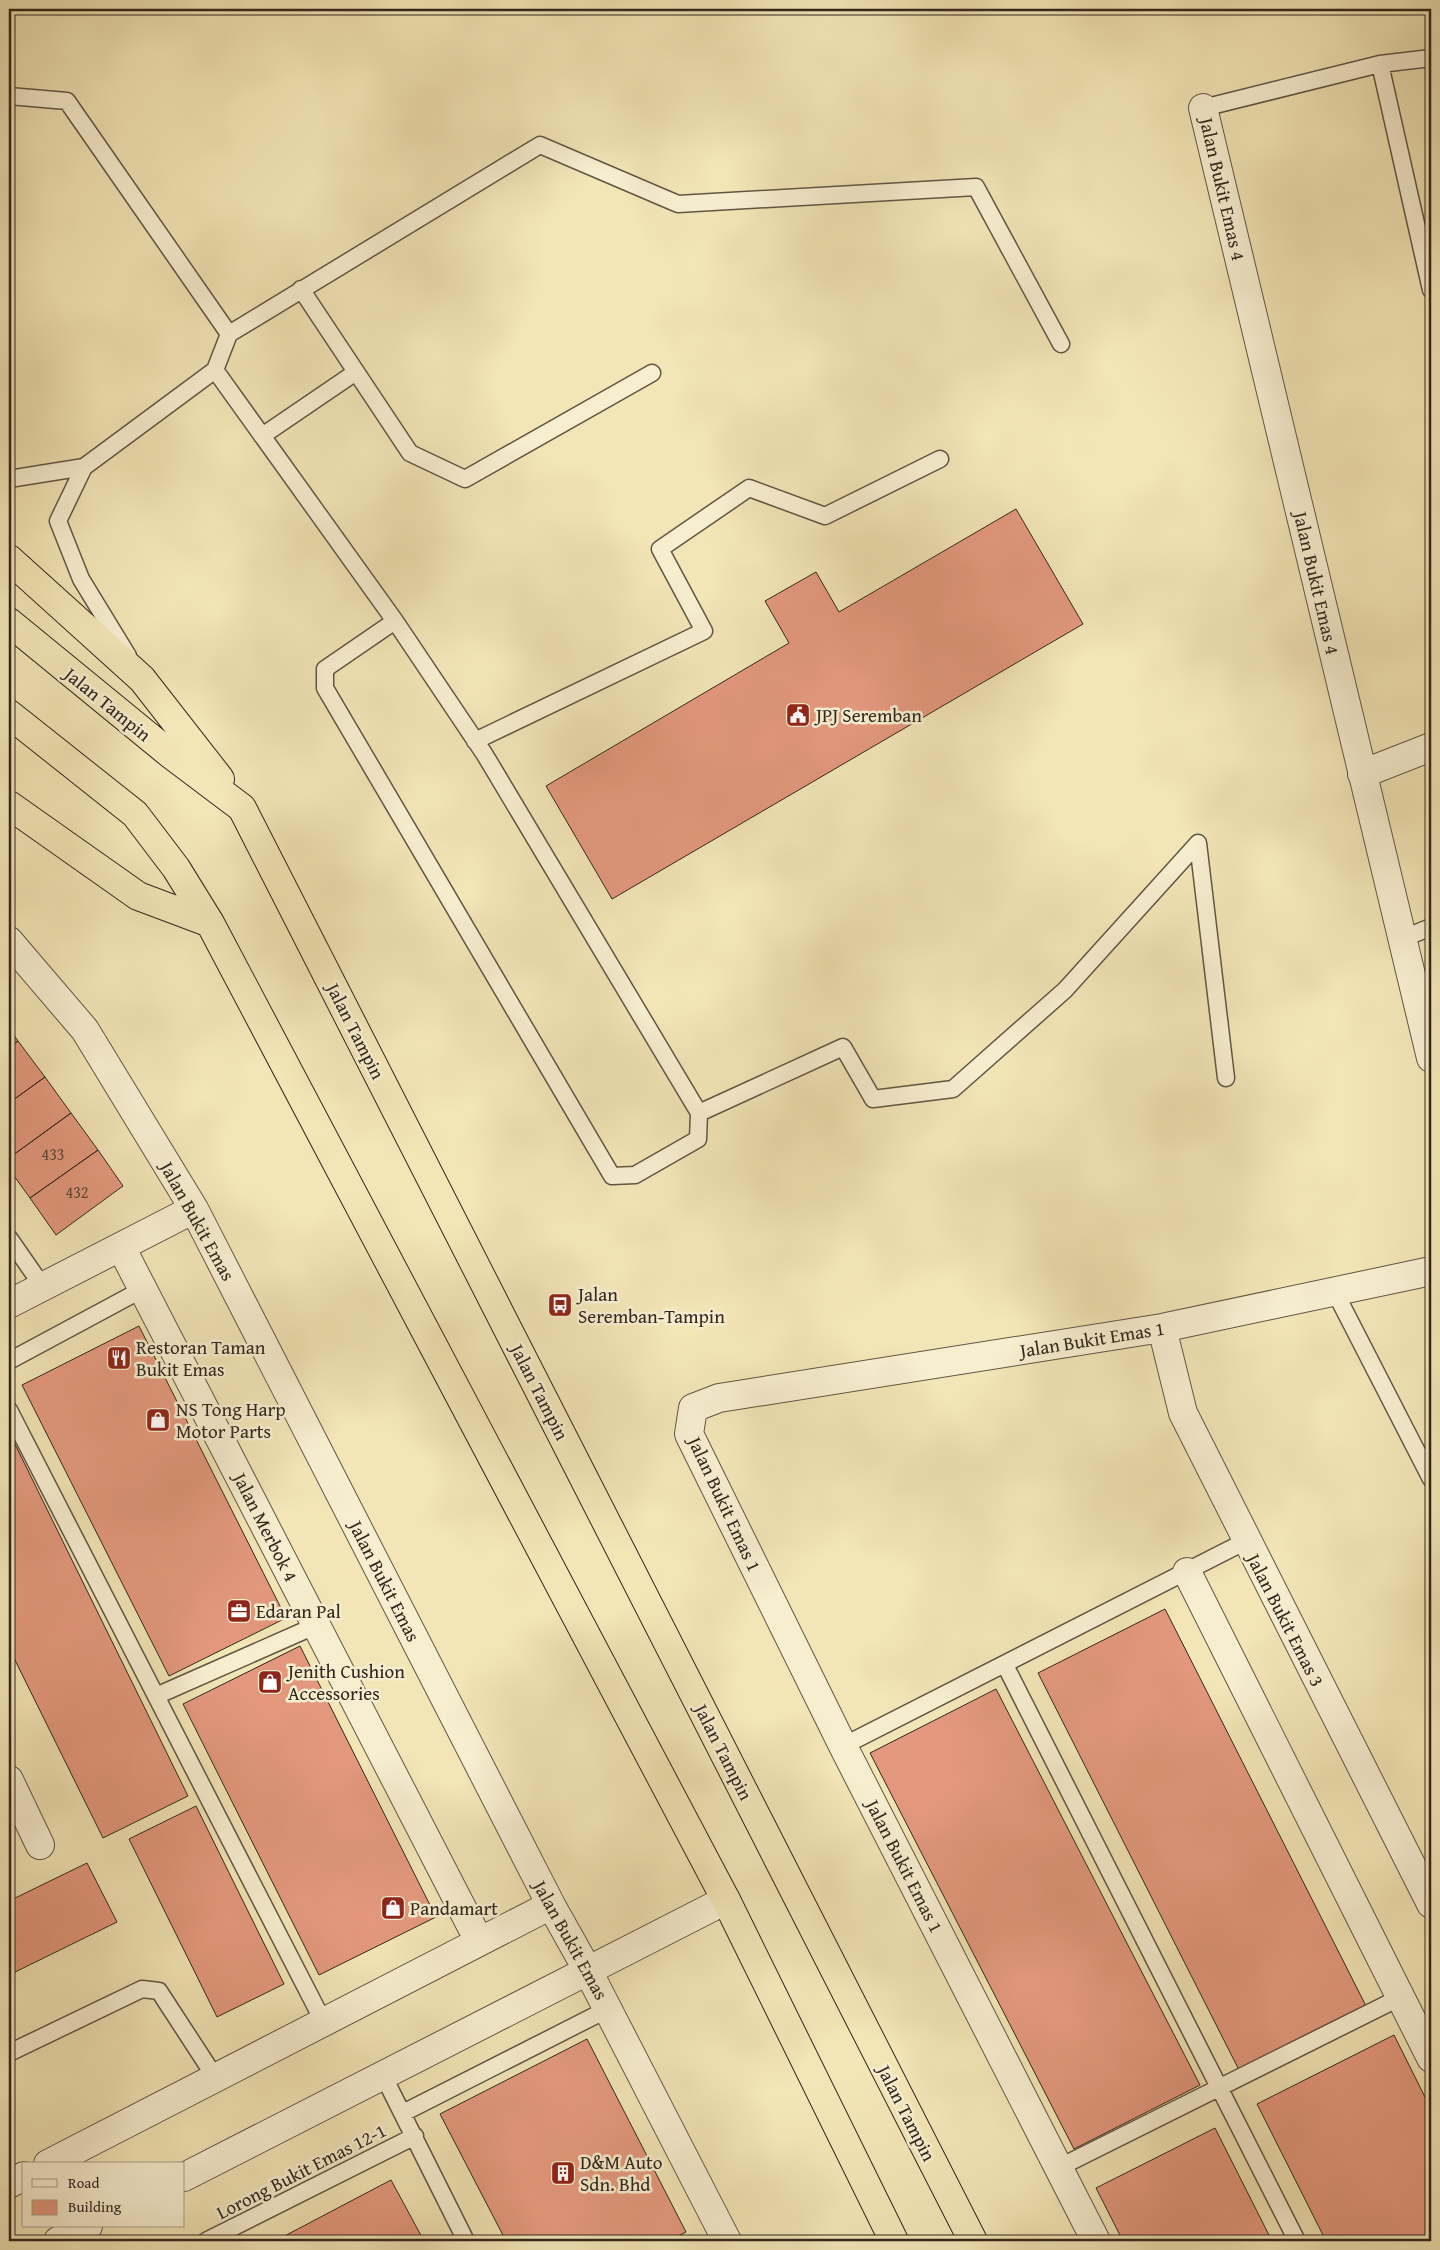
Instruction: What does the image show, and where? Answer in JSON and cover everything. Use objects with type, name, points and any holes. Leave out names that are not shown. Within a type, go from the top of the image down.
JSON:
[{"type":"highway","points":[[9,559],[142,678],[242,808]]},
{"type":"highway","name":"Jalan Tampin","points":[[9,622],[169,753],[242,808],[973,2241]]},
{"type":"highway","points":[[9,714],[135,814],[176,868],[210,924],[726,1900],[894,2241]]},
{"type":"highway","points":[[9,805],[138,896],[210,924]]},
{"type":"street","name":"Jalan Bukit Emas 4","points":[[1203,108],[1431,1058]]},
{"type":"street","points":[[1362,774],[1431,747]]},
{"type":"street","name":"Jalan Bukit Emas","points":[[9,941],[84,1030],[194,1208],[551,1905],[588,1970],[727,2241]]},
{"type":"street","points":[[9,1304],[194,1208]]},
{"type":"street","name":"Jalan Merbok 4","points":[[121,1247],[479,1941]]},
{"type":"street","name":"Jalan Bukit Emas 1","points":[[1096,2241],[843,1746],[689,1434],[693,1408],[719,1398],[1162,1328],[1431,1272]]},
{"type":"street","name":"Jalan Bukit Emas 3","points":[[1162,1328],[1183,1413],[1431,1904]]},
{"type":"street","points":[[1187,1572],[1431,2058]]},
{"type":"street","points":[[9,1780],[40,1845]]},
{"type":"street","points":[[185,2176],[726,1900]]},
{"type":"street","points":[[52,2162],[551,1905]]},
{"type":"street","points":[[9,2184],[22,2177]]},
{"type":"street","points":[[58,2241],[84,2228]]},
{"type":"lane","points":[[1203,108],[1380,64],[1431,58]]},
{"type":"lane","points":[[1380,64],[1431,290]]},
{"type":"lane","points":[[9,96],[67,101],[229,334]]},
{"type":"lane","points":[[9,479],[84,467],[215,370],[229,334],[540,145],[678,204],[976,187],[1061,344]]},
{"type":"lane","points":[[302,289],[410,453],[465,479],[652,373]]},
{"type":"lane","points":[[215,370],[394,621],[475,741],[699,1113],[698,1139],[635,1175],[612,1176],[325,688],[325,669],[394,621]]},
{"type":"lane","points":[[262,436],[356,372]]},
{"type":"lane","points":[[475,741],[704,631],[660,549],[749,488],[825,516],[940,459]]},
{"type":"lane","points":[[84,467],[58,521],[81,579],[142,678]]},
{"type":"lane","points":[[699,1113],[844,1047],[873,1099],[953,1089],[1065,990],[1198,843],[1226,1078]]},
{"type":"lane","points":[[1402,939],[1431,928]]},
{"type":"lane","points":[[9,1238],[43,1287]]},
{"type":"lane","points":[[9,1361],[143,1289]]},
{"type":"lane","points":[[1335,1292],[1431,1478]]},
{"type":"lane","points":[[9,1410],[323,2021]]},
{"type":"lane","points":[[843,1746],[1246,1541]]},
{"type":"lane","points":[[156,1696],[317,1625]]},
{"type":"lane","points":[[1005,1665],[1297,2241]]},
{"type":"lane","points":[[9,2053],[142,1989],[159,1991],[215,2077]]},
{"type":"lane","points":[[1060,2168],[1400,1997]]},
{"type":"lane","points":[[403,2113],[608,2009]]},
{"type":"lane","points":[[383,2075],[466,2241]]},
{"type":"lane","name":"Lorong Bukit Emas 12-1","points":[[206,2241],[414,2136]]},
{"type":"building","name":"JPJ Seremban","points":[[1016,509],[1083,624],[612,899],[546,786],[789,643],[765,601],[816,572],[839,612]]},
{"type":"building","points":[[9,1028],[18,1041],[9,1047]]},
{"type":"building","points":[[18,1041],[45,1077],[9,1103],[9,1047]]},
{"type":"building","points":[[45,1077],[71,1113],[9,1158],[9,1103]]},
{"type":"building","points":[[71,1113],[98,1150],[30,1198],[9,1169],[9,1158]]},
{"type":"building","points":[[98,1150],[123,1186],[56,1235],[30,1198]]},
{"type":"building","points":[[139,1326],[286,1618],[169,1676],[22,1385]]},
{"type":"building","points":[[9,1432],[188,1796],[103,1838],[9,1648]]},
{"type":"building","points":[[1165,1609],[1366,2006],[1239,2070],[1038,1673]]},
{"type":"building","points":[[300,1646],[436,1917],[319,1975],[183,1704]]},
{"type":"building","points":[[996,1689],[1200,2085],[1074,2149],[870,1753]]},
{"type":"building","points":[[196,1806],[284,1984],[217,2017],[129,1839]]},
{"type":"building","points":[[87,1863],[117,1922],[9,1975],[9,1901]]},
{"type":"building","points":[[1394,2035],[1431,2109],[1431,2241],[1326,2241],[1257,2104]]},
{"type":"building","name":"D&M Auto Sdn. Bhd","points":[[587,2039],[686,2232],[668,2241],[506,2241],[440,2114]]},
{"type":"building","points":[[1215,2128],[1272,2241],[1123,2241],[1096,2188]]},
{"type":"building","points":[[391,2180],[424,2241],[275,2241]]},
{"type":"place","name":"JPJ Seremban","points":[[798,715]]},
{"type":"place","name":"Jalan Seremban-Tampin","points":[[560,1305]]},
{"type":"place","name":"Restoran Taman Bukit Emas","points":[[119,1358]]},
{"type":"place","name":"NS Tong Harp Motor Parts","points":[[158,1420]]},
{"type":"place","name":"Edaran Pal","points":[[239,1611]]},
{"type":"place","name":"Jenith Cushion Accessories","points":[[270,1682]]},
{"type":"place","name":"Pandamart","points":[[393,1908]]},
{"type":"place","name":"D&M Auto Sdn. Bhd","points":[[563,2173]]}]
